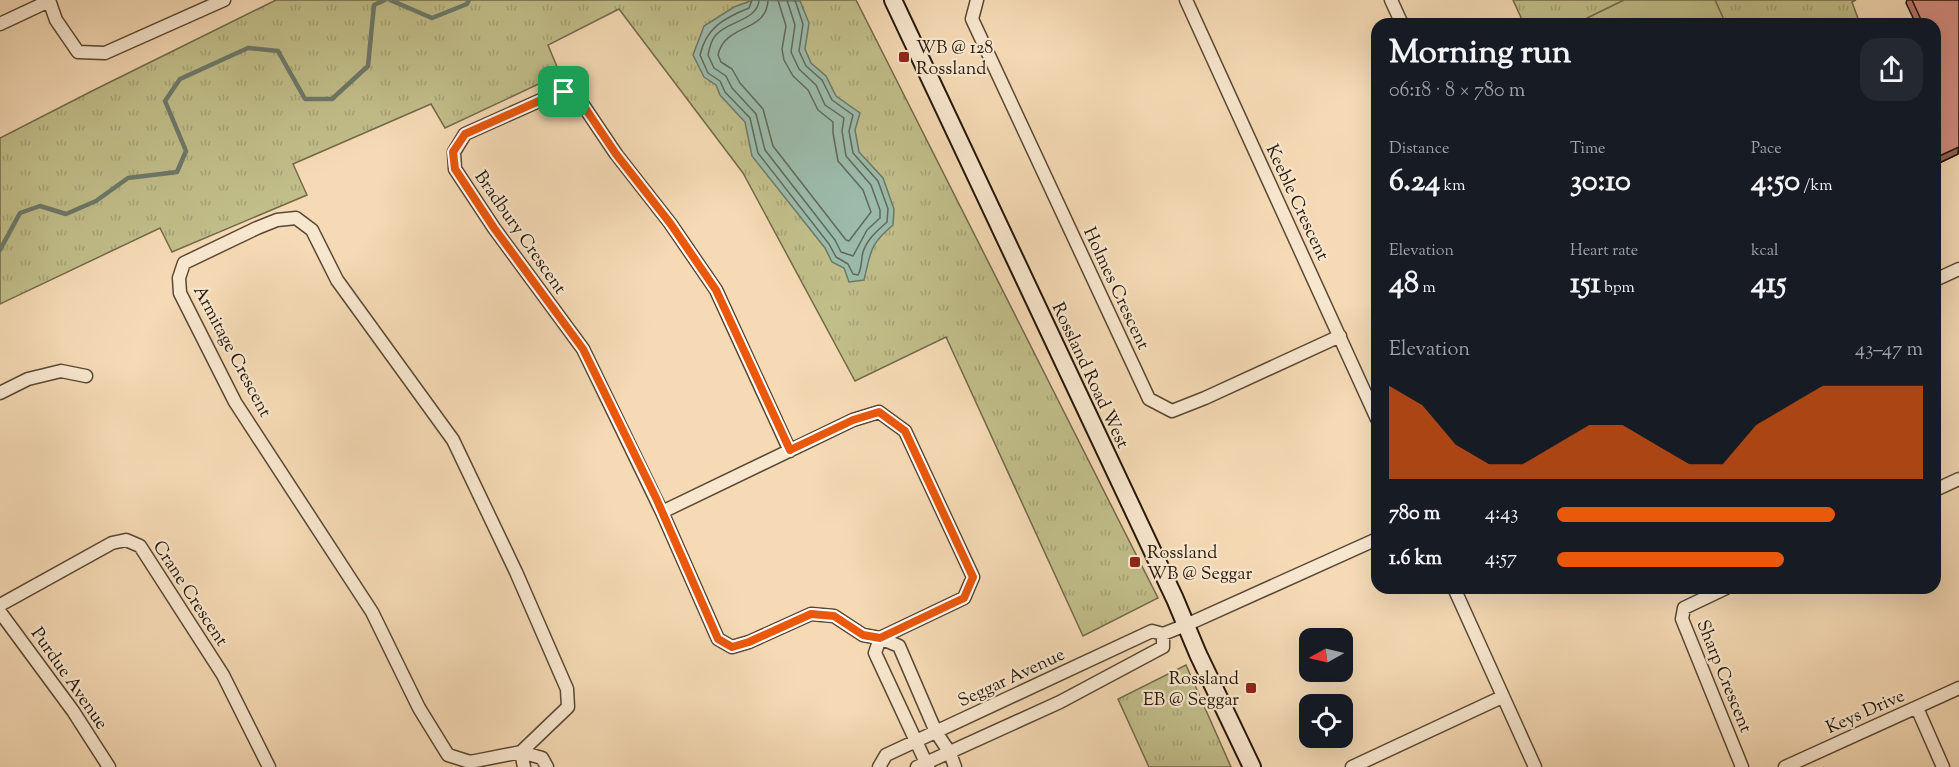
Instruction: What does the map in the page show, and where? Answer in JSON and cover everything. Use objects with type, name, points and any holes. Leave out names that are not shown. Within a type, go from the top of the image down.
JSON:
[{"type":"main road","name":"Rossland Road West","points":[[893,0],[1171,589],[1252,767]]},
{"type":"street","points":[[0,24],[49,0],[56,20],[78,52],[105,53],[224,0]]},
{"type":"street","name":"Holmes Crescent","points":[[977,0],[972,19],[1149,399],[1172,411],[1340,336]]},
{"type":"street","name":"Keeble Crescent","points":[[1186,0],[1371,405]]},
{"type":"street","points":[[1391,0],[1399,18]]},
{"type":"street","name":"Bradbury Crescent","points":[[790,450],[716,290],[670,223],[616,154],[577,96],[564,92],[550,96],[465,134],[453,152],[455,169],[494,228],[583,349],[662,512],[718,639],[732,647],[749,642],[811,614],[834,616],[863,635],[880,638],[899,646],[936,732],[950,753],[955,767]]},
{"type":"street","name":"Armitage Crescent","points":[[296,218],[312,230],[337,280],[453,440],[516,572],[567,688],[568,707],[521,752],[470,762],[448,755],[419,708],[372,612],[235,402],[180,293],[178,278],[184,263],[277,220],[296,218]]},
{"type":"street","points":[[1941,277],[1959,269]]},
{"type":"street","points":[[0,393],[28,379],[61,371],[86,376]]},
{"type":"street","points":[[662,512],[853,420],[879,412],[905,431],[973,577],[964,598],[880,638],[875,653],[916,742],[924,766],[1060,702],[1163,647],[1163,634]]},
{"type":"street","points":[[1941,487],[1959,479]]},
{"type":"street","name":"Crane Crescent","points":[[0,604],[112,543],[126,540],[140,546],[223,675],[269,767]]},
{"type":"street","name":"Seggar Avenue","points":[[879,767],[886,755],[1152,631],[1163,634],[1186,626],[1371,542]]},
{"type":"street","points":[[1457,594],[1535,767]]},
{"type":"street","name":"Sharp Crescent","points":[[1713,594],[1684,608],[1682,619],[1742,767]]},
{"type":"street","name":"Purdue Avenue","points":[[0,612],[73,711],[109,767]]},
{"type":"street","name":"Keys Drive","points":[[1785,767],[1959,688]]},
{"type":"street","points":[[1352,767],[1502,697]]},
{"type":"street","points":[[1917,708],[1943,767]]},
{"type":"street","points":[[524,767],[521,752],[542,758],[547,767]]},
{"type":"green space","points":[[276,0],[856,0],[1158,598],[1083,636],[946,337],[855,381],[743,173],[619,9],[548,45],[560,74],[445,128],[431,104],[293,164],[307,195],[172,252],[160,228],[0,304],[0,138]]},
{"type":"green space","points":[[1513,0],[1856,0],[1852,2],[1858,18],[1521,18]]},
{"type":"green space","points":[[1624,0],[1715,0],[1723,18],[1587,18]]},
{"type":"green space","points":[[1186,665],[1231,767],[1149,767],[1118,699]]},
{"type":"water","points":[[753,0],[800,1],[809,23],[805,49],[811,63],[826,76],[836,96],[860,113],[855,130],[859,152],[883,178],[894,209],[893,225],[875,244],[864,280],[849,282],[844,268],[832,262],[825,248],[752,156],[745,122],[720,95],[716,85],[704,77],[693,55],[704,26],[734,7]]},
{"type":"building","points":[[1912,0],[1959,0],[1959,147],[1941,155],[1941,18],[1920,18]]},
{"type":"waterway","points":[[0,250],[20,213],[40,206],[66,214],[96,201],[128,178],[177,172],[186,151],[165,101],[180,79],[248,48],[278,51],[305,99],[332,99],[368,66],[374,5],[385,0]]},
{"type":"waterway","points":[[390,0],[432,18],[467,4],[469,0]]},
{"type":"place","name":"WB @ 128 Rossland","points":[[904,57]]},
{"type":"place","name":"Rossland WB @ Seggar","points":[[1135,562]]},
{"type":"place","name":"Rossland EB @ Seggar","points":[[1251,688]]},
{"type":"route","points":[[564,92],[577,96],[616,154],[670,223],[716,290],[790,450],[853,420],[879,412],[905,431],[973,577],[964,598],[880,638],[863,635],[834,616],[811,614],[749,642],[732,647],[718,639],[656,498],[583,349],[494,228],[455,169],[453,152],[465,134],[564,92]]}]
